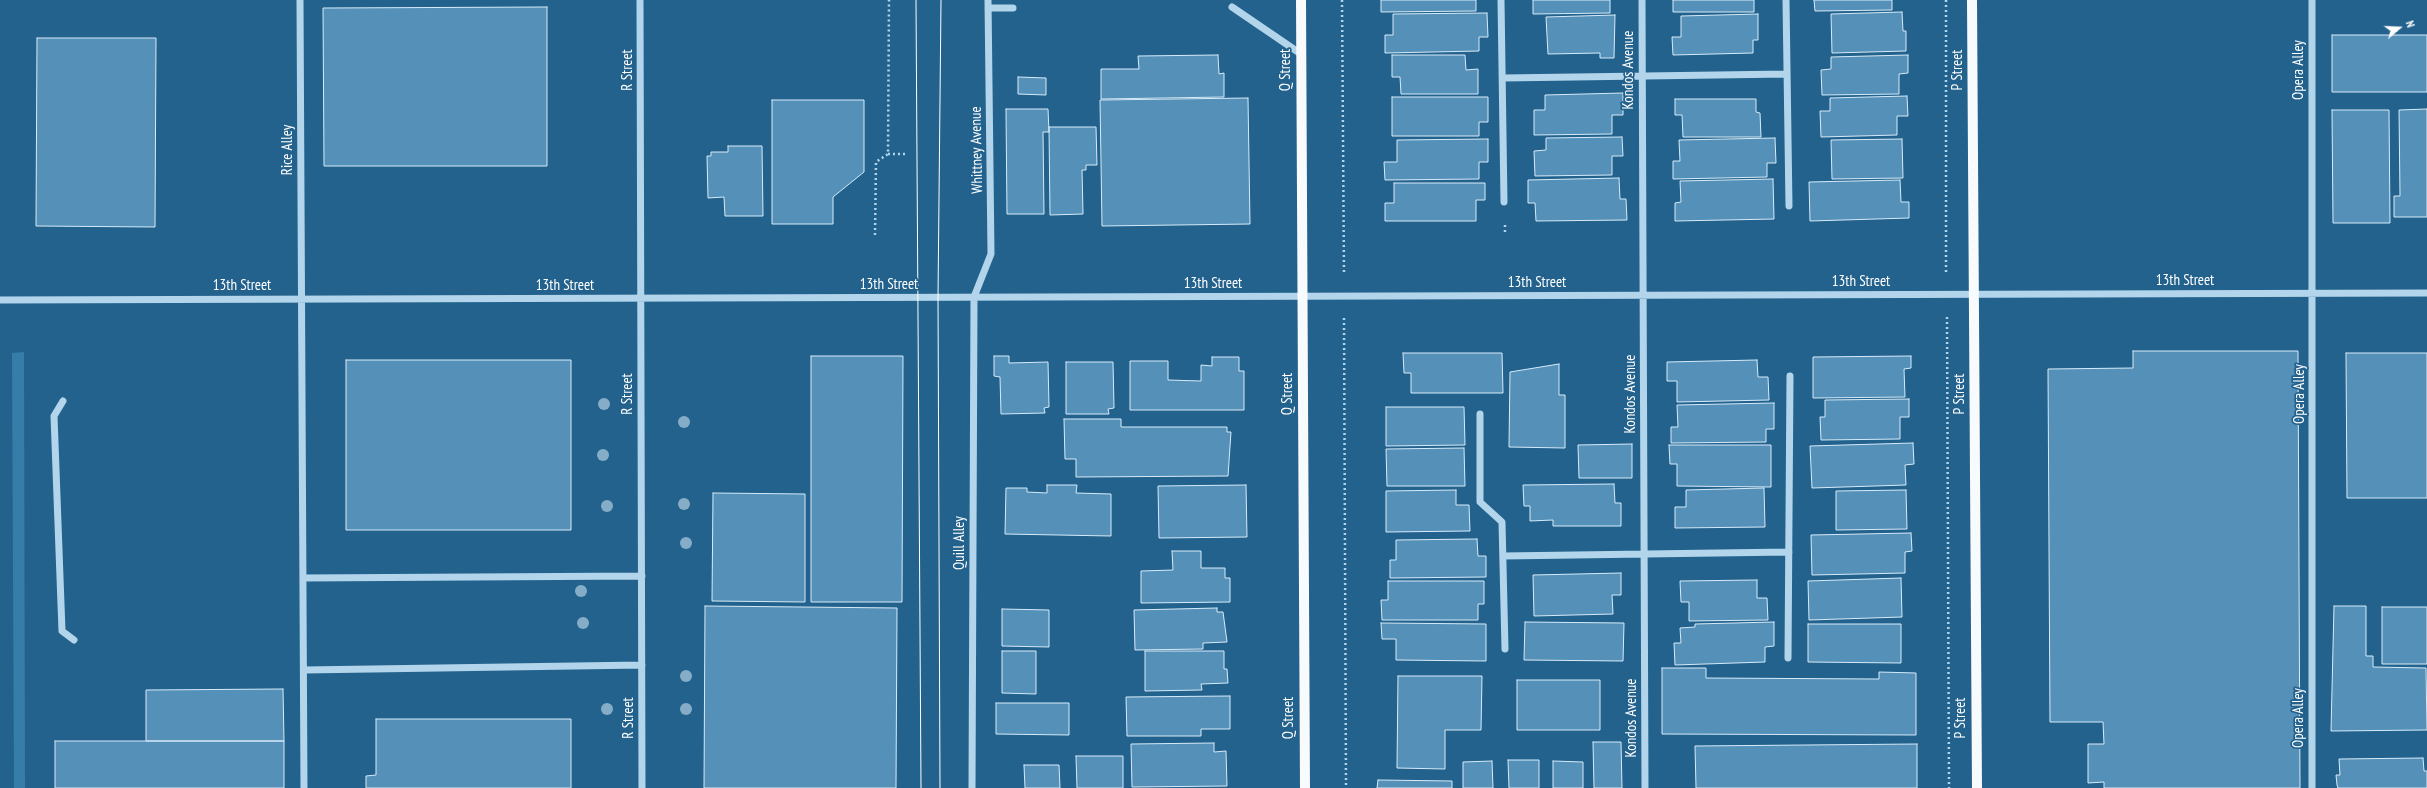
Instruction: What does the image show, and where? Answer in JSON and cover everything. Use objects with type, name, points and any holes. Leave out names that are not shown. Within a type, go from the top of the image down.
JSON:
[{"type":"main road","name":"Q Street","points":[[1301,0],[1305,788]]},
{"type":"main road","name":"P Street","points":[[1972,0],[1977,788]]},
{"type":"street","name":"Rice Alley","points":[[300,0],[304,788]]},
{"type":"street","name":"R Street","points":[[640,0],[642,788]]},
{"type":"street","name":"Whittney Avenue","points":[[974,297],[991,254],[988,0]]},
{"type":"street","points":[[1501,0],[1504,202]]},
{"type":"street","name":"Kondos Avenue","points":[[1642,0],[1646,788]]},
{"type":"street","points":[[1786,0],[1789,206]]},
{"type":"street","name":"Opera Alley","points":[[2312,0],[2314,293],[2312,788]]},
{"type":"street","points":[[1232,7],[1301,54]]},
{"type":"street","points":[[988,8],[1013,8]]},
{"type":"street","points":[[1502,78],[1787,74]]},
{"type":"street","name":"13th Street","points":[[0,300],[2427,293]]},
{"type":"street","name":"Quill Alley","points":[[972,788],[974,297]]},
{"type":"street","points":[[1788,658],[1790,376]]},
{"type":"street","points":[[63,401],[54,416],[62,631],[74,640]]},
{"type":"street","points":[[1480,414],[1480,502],[1502,522],[1505,649]]},
{"type":"street","points":[[1504,556],[1789,552]]},
{"type":"street","points":[[303,578],[642,576]]},
{"type":"street","points":[[304,670],[642,665]]},
{"type":"path","points":[[888,154],[889,0]]},
{"type":"path","points":[[1342,0],[1346,788]]},
{"type":"path","points":[[1946,0],[1949,788]]},
{"type":"path","points":[[875,236],[876,162],[888,154],[908,154]]},
{"type":"shaded area","points":[[24,352],[25,788],[14,788],[12,353]]},
{"type":"building","points":[[1381,0],[1476,0],[1476,11],[1381,12]]},
{"type":"building","points":[[1533,0],[1610,0],[1610,13],[1533,14]]},
{"type":"building","points":[[1673,0],[1754,0],[1754,12],[1673,12]]},
{"type":"building","points":[[1814,0],[1892,0],[1892,10],[1815,11]]},
{"type":"building","points":[[547,7],[547,166],[324,166],[323,8]]},
{"type":"building","points":[[1902,12],[1903,31],[1906,31],[1906,51],[1832,53],[1831,14]]},
{"type":"building","points":[[1487,13],[1488,37],[1479,37],[1479,51],[1385,53],[1385,35],[1393,35],[1393,14]]},
{"type":"building","points":[[1758,14],[1758,40],[1753,40],[1753,53],[1673,55],[1672,37],[1681,37],[1681,16]]},
{"type":"building","points":[[1615,15],[1614,58],[1600,58],[1600,53],[1548,54],[1546,17]]},
{"type":"building","points":[[2332,35],[2427,35],[2427,92],[2332,92]]},
{"type":"building","points":[[37,38],[156,38],[155,227],[36,226]]},
{"type":"building","points":[[1218,55],[1219,74],[1224,73],[1224,97],[1101,99],[1101,69],[1139,69],[1138,56]]},
{"type":"building","points":[[1392,55],[1465,55],[1466,70],[1478,69],[1478,94],[1401,94],[1400,77],[1392,77]]},
{"type":"building","points":[[1908,55],[1908,73],[1899,74],[1899,94],[1822,95],[1821,70],[1831,69],[1831,57]]},
{"type":"building","points":[[1018,77],[1046,78],[1046,95],[1018,94]]},
{"type":"building","points":[[1623,93],[1623,115],[1612,115],[1612,134],[1534,135],[1534,110],[1545,110],[1545,95]]},
{"type":"building","points":[[1907,96],[1908,116],[1897,116],[1897,135],[1821,137],[1820,111],[1830,111],[1830,98]]},
{"type":"building","points":[[1392,97],[1488,97],[1488,122],[1479,122],[1479,136],[1392,136]]},
{"type":"building","points":[[1248,98],[1250,224],[1102,226],[1100,100]]},
{"type":"building","points":[[1675,99],[1756,99],[1756,112],[1760,113],[1761,137],[1683,137],[1682,115],[1675,115]]},
{"type":"building","points":[[772,100],[864,100],[864,172],[833,197],[833,224],[772,224]]},
{"type":"building","points":[[1006,109],[1048,109],[1049,132],[1043,132],[1044,214],[1007,214]]},
{"type":"building","points":[[2427,109],[2427,217],[2394,217],[2394,196],[2400,196],[2399,110]]},
{"type":"building","points":[[2332,110],[2389,110],[2390,223],[2333,223]]},
{"type":"building","points":[[1049,127],[1096,127],[1097,165],[1086,165],[1086,170],[1082,170],[1083,214],[1050,215]]},
{"type":"building","points":[[1622,137],[1623,156],[1612,156],[1612,175],[1535,176],[1534,151],[1546,150],[1546,138]]},
{"type":"building","points":[[1775,138],[1776,163],[1767,163],[1767,177],[1673,179],[1673,161],[1680,161],[1679,140]]},
{"type":"building","points":[[1488,139],[1488,162],[1479,162],[1479,179],[1385,180],[1384,162],[1397,162],[1397,140]]},
{"type":"building","points":[[1902,139],[1903,178],[1832,179],[1831,140]]},
{"type":"building","points":[[728,146],[762,146],[763,216],[725,216],[724,197],[708,198],[707,156],[711,156],[711,152],[728,152]]},
{"type":"building","points":[[1619,178],[1620,199],[1626,199],[1627,220],[1536,221],[1535,203],[1528,203],[1528,180]]},
{"type":"building","points":[[1773,179],[1774,219],[1675,221],[1675,203],[1681,202],[1680,181]]},
{"type":"building","points":[[1900,180],[1901,202],[1909,202],[1909,218],[1810,221],[1809,182]]},
{"type":"building","points":[[1394,183],[1485,183],[1485,200],[1476,200],[1476,221],[1385,221],[1385,203],[1394,203]]},
{"type":"building","points":[[2133,351],[2298,351],[2300,788],[2104,788],[2104,782],[2088,783],[2088,744],[2104,744],[2103,722],[2050,722],[2048,369],[2133,368]]},
{"type":"building","points":[[1403,353],[1502,353],[1503,393],[1411,393],[1411,373],[1404,373]]},
{"type":"building","points":[[2346,353],[2427,353],[2427,498],[2347,498]]},
{"type":"building","points":[[811,356],[903,356],[902,602],[811,602]]},
{"type":"building","points":[[994,356],[1009,356],[1009,363],[1048,362],[1049,407],[1044,408],[1045,413],[1001,414],[1000,377],[994,376]]},
{"type":"building","points":[[1911,356],[1911,368],[1904,369],[1905,397],[1813,398],[1813,357]]},
{"type":"building","points":[[1212,357],[1239,357],[1239,371],[1244,371],[1244,410],[1130,410],[1130,361],[1168,361],[1168,380],[1201,381],[1201,365],[1212,366]]},
{"type":"building","points":[[346,360],[571,360],[571,530],[346,530]]},
{"type":"building","points":[[1757,360],[1758,377],[1768,377],[1769,400],[1677,402],[1677,381],[1667,381],[1667,362]]},
{"type":"building","points":[[1066,362],[1113,362],[1114,408],[1108,409],[1109,414],[1066,414]]},
{"type":"building","points":[[1559,364],[1559,395],[1565,395],[1565,448],[1509,447],[1510,372]]},
{"type":"building","points":[[1909,399],[1909,417],[1900,417],[1900,439],[1821,440],[1820,417],[1825,417],[1825,400]]},
{"type":"building","points":[[1774,403],[1774,429],[1766,429],[1766,442],[1671,443],[1671,427],[1678,427],[1677,405]]},
{"type":"building","points":[[1386,407],[1464,407],[1465,445],[1386,446]]},
{"type":"building","points":[[1064,419],[1121,419],[1121,427],[1227,427],[1227,432],[1231,432],[1228,476],[1076,477],[1076,459],[1065,459]]},
{"type":"building","points":[[1913,443],[1914,464],[1905,465],[1906,485],[1812,488],[1810,446]]},
{"type":"building","points":[[1632,444],[1632,478],[1579,478],[1578,445]]},
{"type":"building","points":[[1669,445],[1771,445],[1771,487],[1677,486],[1677,464],[1670,464]]},
{"type":"building","points":[[1464,448],[1465,486],[1387,486],[1386,449]]},
{"type":"building","points":[[1614,484],[1615,503],[1621,503],[1621,526],[1553,526],[1553,520],[1530,521],[1530,506],[1524,506],[1523,485]]},
{"type":"building","points":[[1047,485],[1077,485],[1076,493],[1111,494],[1111,536],[1005,534],[1006,488],[1027,488],[1027,492],[1047,493]]},
{"type":"building","points":[[1246,485],[1247,537],[1159,538],[1158,486]]},
{"type":"building","points":[[1764,488],[1765,527],[1675,528],[1675,507],[1686,507],[1686,490]]},
{"type":"building","points":[[1456,490],[1456,505],[1469,505],[1470,531],[1386,532],[1386,491]]},
{"type":"building","points":[[1906,490],[1907,529],[1836,530],[1836,491]]},
{"type":"building","points":[[713,493],[805,494],[805,602],[712,601]]},
{"type":"building","points":[[1911,533],[1912,551],[1905,552],[1905,573],[1812,575],[1811,535]]},
{"type":"building","points":[[1477,539],[1478,556],[1486,556],[1486,577],[1390,578],[1390,560],[1396,560],[1396,540]]},
{"type":"building","points":[[1172,551],[1201,551],[1201,568],[1225,568],[1225,578],[1230,578],[1230,602],[1141,603],[1141,571],[1173,570]]},
{"type":"building","points":[[1621,573],[1621,595],[1612,595],[1613,614],[1534,616],[1533,575]]},
{"type":"building","points":[[1901,578],[1902,617],[1809,620],[1808,581]]},
{"type":"building","points":[[1757,580],[1757,598],[1767,598],[1768,620],[1689,621],[1689,602],[1681,602],[1680,581]]},
{"type":"building","points":[[1388,581],[1484,581],[1484,604],[1478,604],[1478,620],[1382,620],[1381,600],[1388,600]]},
{"type":"building","points":[[705,606],[897,608],[896,788],[704,788]]},
{"type":"building","points":[[2334,606],[2366,606],[2366,656],[2373,656],[2373,667],[2426,668],[2427,730],[2331,731]]},
{"type":"building","points":[[2382,607],[2427,607],[2427,664],[2382,664]]},
{"type":"building","points":[[1217,608],[1217,612],[1223,612],[1227,642],[1203,643],[1203,649],[1135,650],[1134,610]]},
{"type":"building","points":[[1002,609],[1049,610],[1049,647],[1002,646]]},
{"type":"building","points":[[1525,622],[1624,623],[1623,661],[1524,660]]},
{"type":"building","points":[[1774,622],[1774,646],[1765,647],[1765,662],[1675,665],[1674,643],[1681,643],[1680,628],[1695,627],[1695,624]]},
{"type":"building","points":[[1381,623],[1486,624],[1486,661],[1396,660],[1396,639],[1382,639]]},
{"type":"building","points":[[1808,624],[1901,624],[1901,663],[1808,662]]},
{"type":"building","points":[[1002,651],[1036,651],[1036,694],[1002,693]]},
{"type":"building","points":[[1145,651],[1224,651],[1224,669],[1227,669],[1228,683],[1201,684],[1202,690],[1145,691]]},
{"type":"building","points":[[1662,668],[1706,668],[1706,678],[1879,679],[1879,672],[1916,673],[1916,735],[1662,734]]},
{"type":"building","points":[[1398,676],[1482,676],[1481,730],[1445,730],[1445,769],[1397,768]]},
{"type":"building","points":[[1517,680],[1600,680],[1600,730],[1517,730]]},
{"type":"building","points":[[283,689],[284,741],[146,741],[146,690]]},
{"type":"building","points":[[1230,696],[1230,729],[1201,729],[1201,736],[1127,736],[1126,697]]},
{"type":"building","points":[[996,703],[1069,703],[1069,735],[996,734]]},
{"type":"building","points":[[376,719],[571,719],[571,788],[366,788],[366,776],[376,775]]},
{"type":"building","points":[[55,741],[284,741],[284,788],[55,788]]},
{"type":"building","points":[[1593,742],[1621,742],[1622,788],[1594,788]]},
{"type":"building","points":[[1214,743],[1214,752],[1226,751],[1227,786],[1132,787],[1131,744]]},
{"type":"building","points":[[1917,744],[1917,788],[1696,788],[1695,746]]},
{"type":"building","points":[[1076,756],[1123,756],[1123,788],[1077,788]]},
{"type":"building","points":[[2423,758],[2424,771],[2427,771],[2427,788],[2338,788],[2337,785],[2336,775],[2340,775],[2339,759]]},
{"type":"building","points":[[1508,760],[1539,760],[1539,788],[1509,788]]},
{"type":"building","points":[[1492,761],[1493,788],[1463,788],[1463,762]]},
{"type":"building","points":[[1553,761],[1583,762],[1583,788],[1553,788]]},
{"type":"building","points":[[1024,765],[1059,765],[1060,788],[1025,788]]},
{"type":"building","points":[[1378,780],[1452,781],[1452,788],[1377,788]]},
{"type":"tram line","points":[[916,0],[921,788]]},
{"type":"tram line","points":[[940,788],[938,297],[941,0]]}]
